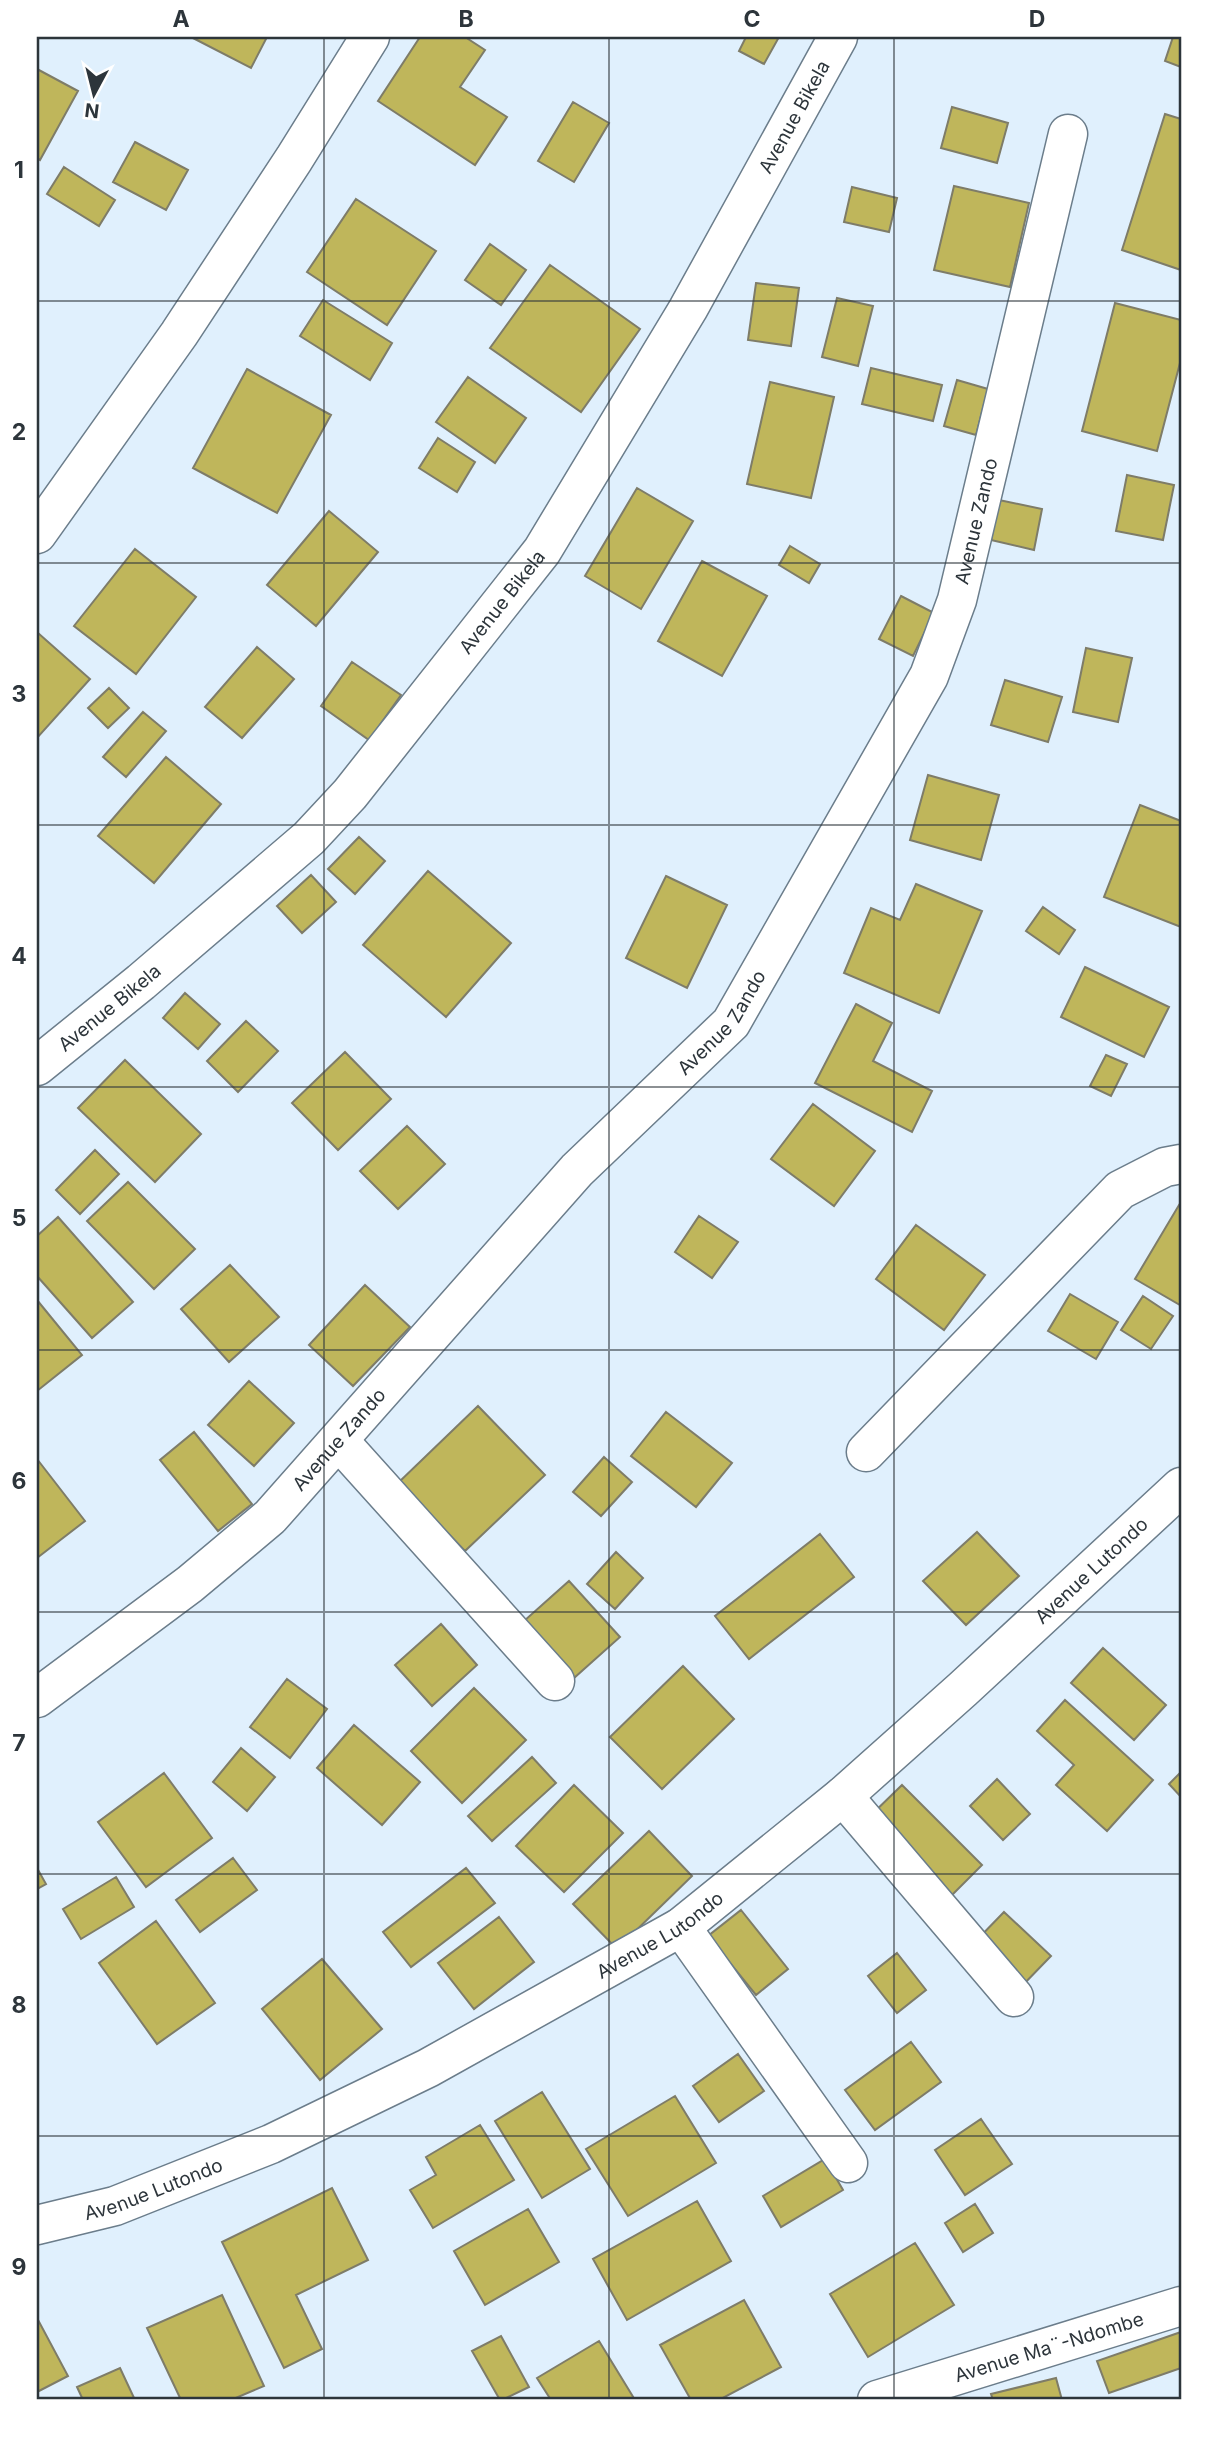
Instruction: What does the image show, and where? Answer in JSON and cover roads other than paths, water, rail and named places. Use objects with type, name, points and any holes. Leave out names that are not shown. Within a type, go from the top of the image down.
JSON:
[{"type":"street","points":[[37,534],[179,334],[295,159],[370,37]]},
{"type":"street","name":"Avenue Bikela","points":[[37,1066],[141,982],[309,838],[350,794],[542,551],[688,309],[838,37]]},
{"type":"street","name":"Avenue Zando","points":[[37,1698],[190,1584],[270,1517],[576,1170],[731,1023],[929,676],[957,600],[1068,134]]},
{"type":"street","points":[[866,1452],[1120,1190],[1165,1167],[1181,1164]]},
{"type":"street","points":[[339,1441],[555,1681]]},
{"type":"street","name":"Avenue Lutondo","points":[[37,2225],[115,2206],[271,2144],[428,2068],[681,1927],[843,1796],[1181,1487]]},
{"type":"street","points":[[843,1796],[1014,1997]]},
{"type":"street","points":[[681,1927],[848,2163]]},
{"type":"street","name":"Avenue Ma¨-Ndombe","points":[[877,2400],[1181,2306]]}]
